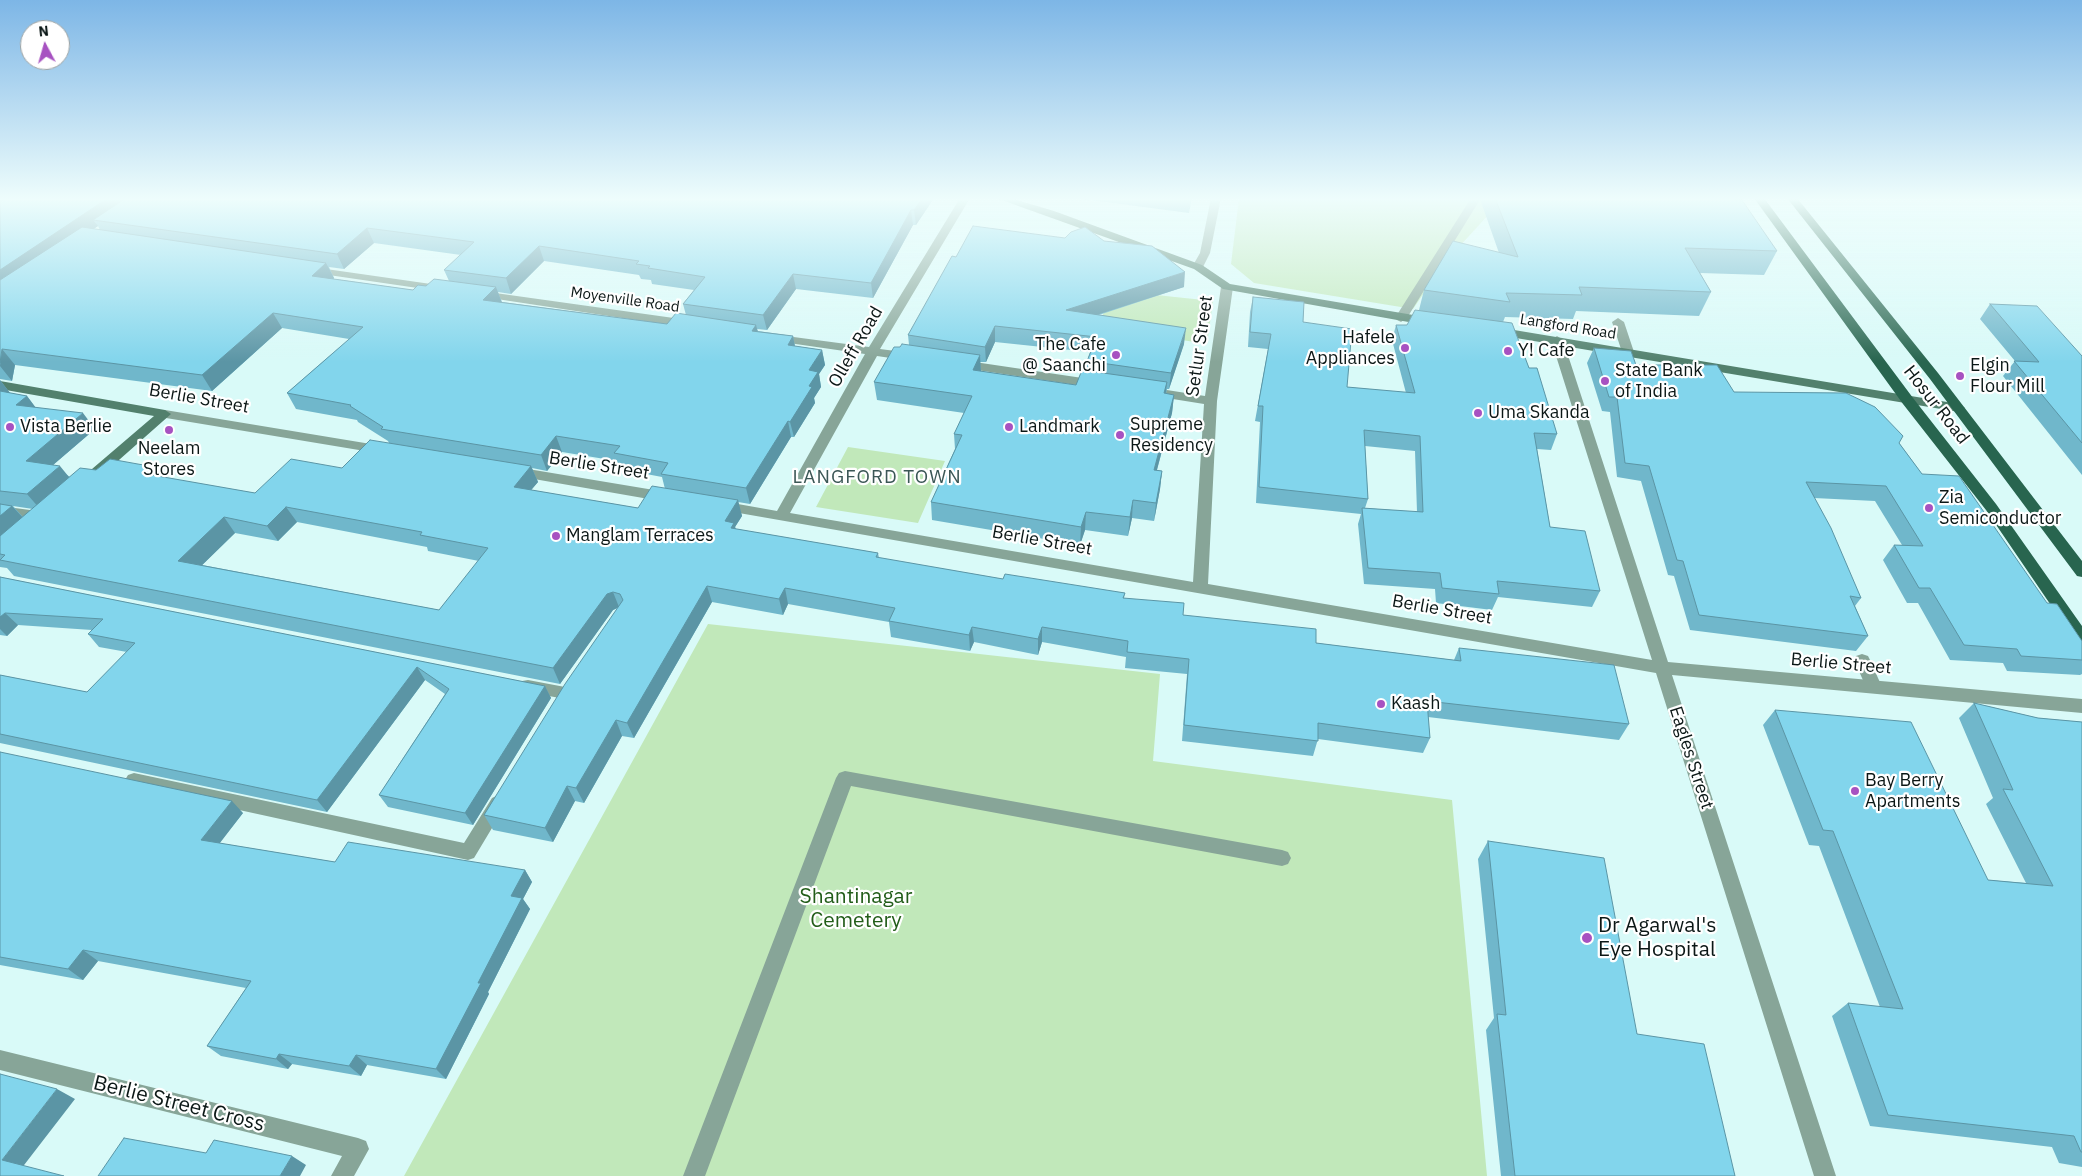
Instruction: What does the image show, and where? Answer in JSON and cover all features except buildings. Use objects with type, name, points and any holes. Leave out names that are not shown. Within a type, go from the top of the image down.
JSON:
[{"type":"main road","name":"Hosur Road","points":[[1799,253],[1908,401],[1991,507],[2082,638]]},
{"type":"main road","name":"Hosur Road","points":[[1836,253],[1959,408],[2082,572]]},
{"type":"street","name":"Olleff Road","points":[[781,516],[933,253]]},
{"type":"street","points":[[1159,253],[1198,267],[1227,287],[1401,318],[1440,323]]},
{"type":"street","points":[[1198,267],[1205,253]]},
{"type":"street","points":[[1401,318],[1442,253]]},
{"type":"street","name":"Moyenville Road","points":[[300,268],[696,326]]},
{"type":"street","name":"Setlur Street","points":[[1200,589],[1211,400],[1227,287]]},
{"type":"street","points":[[1618,322],[1628,352]]},
{"type":"street","name":"Langford Road","points":[[1479,329],[1558,340],[1908,401],[1959,408]]},
{"type":"street","points":[[765,336],[922,358]]},
{"type":"street","name":"Eagles Street","points":[[1558,340],[1824,1176]]},
{"type":"street","points":[[951,363],[1105,385]]},
{"type":"street","name":"Berlie Street","points":[[0,385],[399,453]]},
{"type":"street","points":[[1144,391],[1211,400]]},
{"type":"street","points":[[90,478],[164,414]]},
{"type":"street","name":"Berlie Street","points":[[497,469],[683,500]]},
{"type":"street","name":"Berlie Street","points":[[703,503],[1662,668],[2082,706]]},
{"type":"street","points":[[0,511],[48,514],[30,529]]},
{"type":"street","points":[[1862,660],[1874,687]]},
{"type":"street","points":[[555,710],[576,678]]},
{"type":"street","points":[[516,684],[565,694]]},
{"type":"street","points":[[117,777],[468,852],[509,785]]},
{"type":"street","points":[[694,1176],[845,778],[1282,858]]},
{"type":"street","name":"Berlie Street Cross","points":[[0,1060],[358,1149],[342,1176]]},
{"type":"green space","points":[[1232,253],[1453,253],[1413,309],[1254,283],[1231,264]]},
{"type":"green space","points":[[1109,290],[1213,301],[1207,344],[1100,327]]},
{"type":"green space","points":[[848,447],[945,461],[918,523],[816,507]]},
{"type":"green space","name":"Shantinagar Cemetery","points":[[708,624],[1160,674],[1153,761],[1452,800],[1487,1176],[404,1176]]},
{"type":"place","name":"Hafele Appliances","points":[[1405,348]]},
{"type":"place","name":"Y! Cafe","points":[[1508,351]]},
{"type":"place","name":"The Cafe @ Saanchi","points":[[1116,355]]},
{"type":"place","name":"Elgin Flour Mill","points":[[1960,376]]},
{"type":"place","name":"State Bank of India","points":[[1605,381]]},
{"type":"place","name":"Uma Skanda","points":[[1478,413]]},
{"type":"place","name":"Vista Berlie","points":[[10,427]]},
{"type":"place","name":"Landmark","points":[[1009,427]]},
{"type":"place","name":"Neelam Stores","points":[[169,430]]},
{"type":"place","name":"Supreme Residency","points":[[1120,435]]},
{"type":"place","name":"Zia Semiconductor","points":[[1929,508]]},
{"type":"place","name":"Manglam Terraces","points":[[556,536]]},
{"type":"place","name":"Kaash","points":[[1381,704]]},
{"type":"place","name":"Bay Berry Apartments","points":[[1855,791]]},
{"type":"place","name":"Dr Agarwal's Eye Hospital","points":[[1587,938]]},
{"type":"district","name":"LANGFORD TOWN","points":[[877,478]]}]
